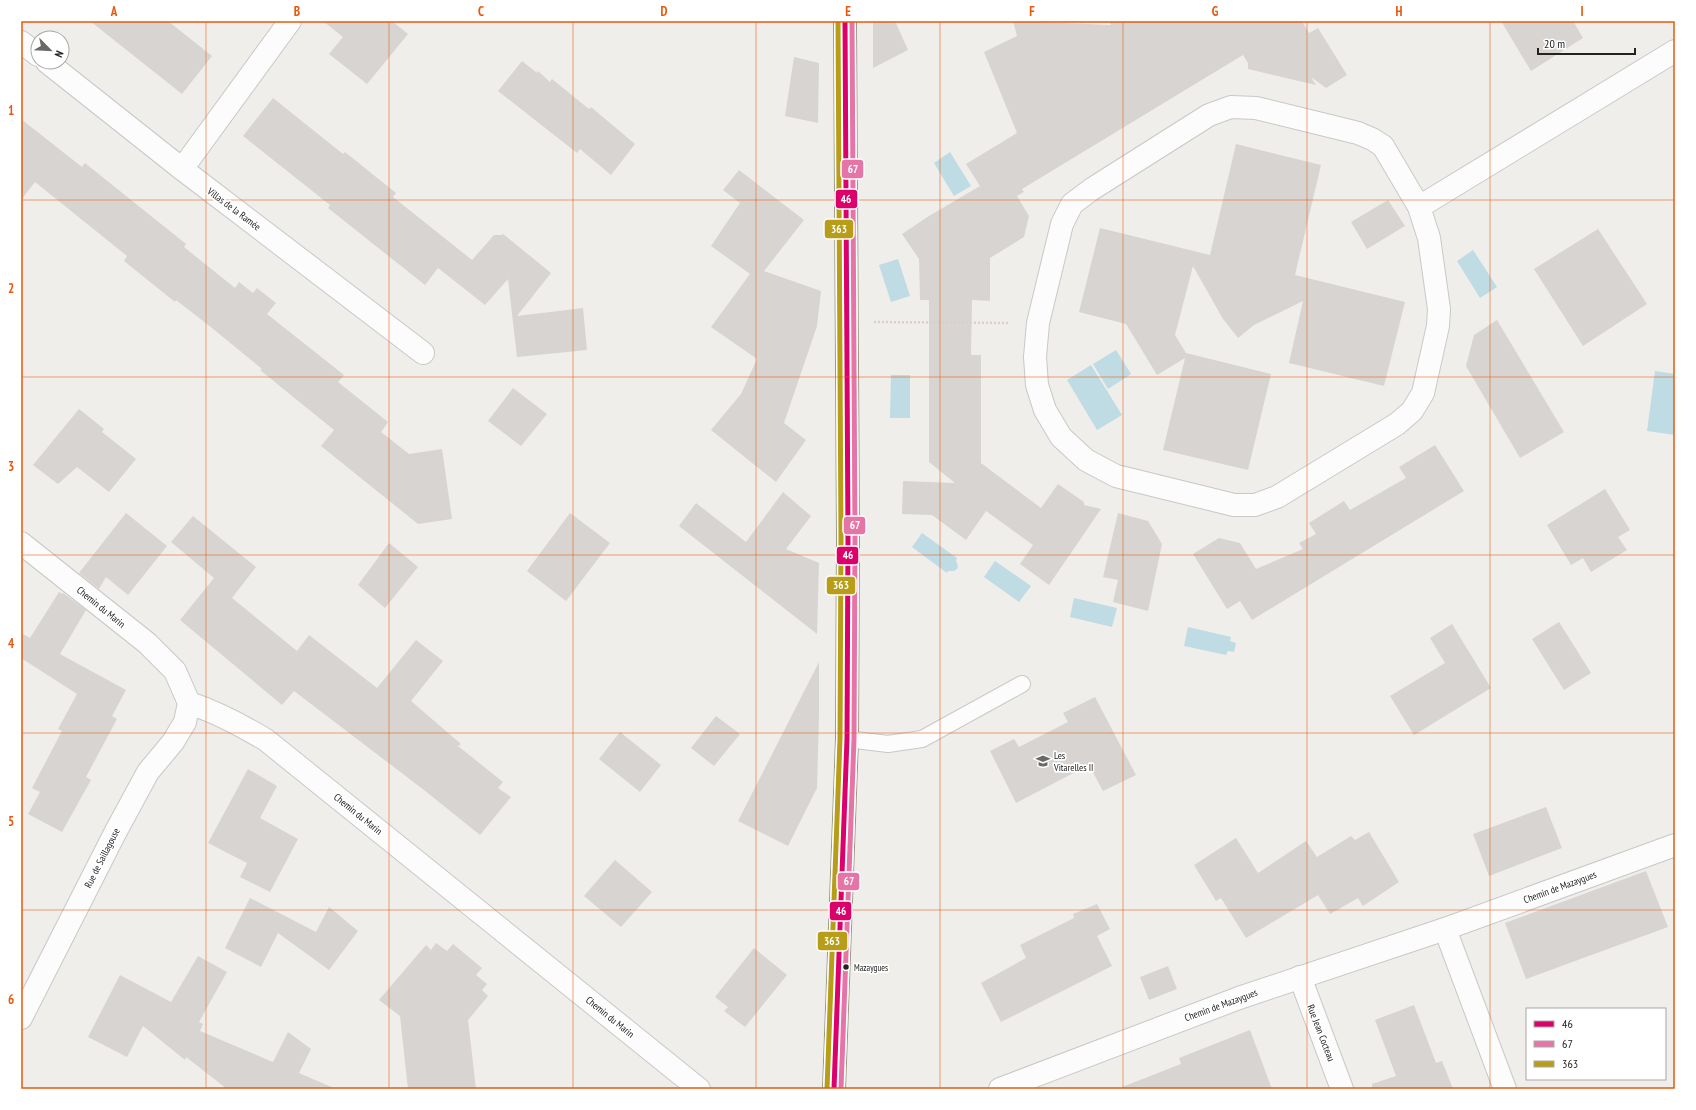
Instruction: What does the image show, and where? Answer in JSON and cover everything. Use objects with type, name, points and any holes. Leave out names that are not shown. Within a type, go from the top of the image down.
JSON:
[{"type":"main road","points":[[834,1089],[847,739],[848,537],[845,21]]},
{"type":"street","points":[[182,169],[290,21]]},
{"type":"street","points":[[21,42],[30,49]]},
{"type":"street","points":[[1419,208],[1675,51]]},
{"type":"street","name":"Villas de la Ramée","points":[[57,70],[182,169],[423,353]]},
{"type":"street","points":[[1230,107],[1256,108],[1358,133],[1372,139],[1383,146],[1419,208],[1429,238],[1439,309],[1438,326],[1423,393],[1412,411],[1397,424],[1277,497],[1255,505],[1234,505],[1116,476],[1086,460],[1061,437],[1045,410],[1036,378],[1035,357],[1038,323],[1062,224],[1072,204],[1092,188],[1209,116],[1230,107]]},
{"type":"street","name":"Chemin du Marin","points":[[21,543],[147,643],[175,671],[189,703],[208,709],[238,723],[266,740],[699,1089]]},
{"type":"street","name":"Rue de Saillagouse","points":[[21,1018],[114,832],[148,772],[173,742],[185,722],[189,703]]},
{"type":"street","name":"Chemin de Mazaygues","points":[[1000,1089],[1239,998],[1445,929],[1675,845]]},
{"type":"street","points":[[1445,929],[1505,1089]]},
{"type":"street","name":"Rue Jean Cocteau","points":[[1300,977],[1342,1089]]},
{"type":"lane","points":[[847,739],[888,744],[922,739],[1022,684]]},
{"type":"path","points":[[846,322],[1038,323]]},
{"type":"water","points":[[950,152],[971,186],[954,196],[934,163]]},
{"type":"water","points":[[1473,250],[1497,287],[1480,298],[1457,261]]},
{"type":"water","points":[[898,259],[910,296],[891,302],[879,265]]},
{"type":"water","points":[[1116,350],[1131,374],[1108,389],[1093,364]]},
{"type":"water","points":[[1091,365],[1122,415],[1097,430],[1067,380]]},
{"type":"water","points":[[1655,371],[1675,374],[1675,435],[1647,431]]},
{"type":"water","points":[[891,375],[910,375],[910,418],[890,418]]},
{"type":"water","points":[[922,533],[957,558],[957,569],[954,571],[948,571],[947,573],[912,547]]},
{"type":"water","points":[[995,561],[1031,586],[1019,602],[984,577]]},
{"type":"water","points":[[1074,598],[1117,608],[1112,627],[1070,617]]},
{"type":"water","points":[[1188,627],[1231,637],[1230,641],[1236,643],[1234,652],[1228,651],[1226,655],[1184,646]]},
{"type":"building","points":[[90,21],[168,21],[212,56],[182,94]]},
{"type":"building","points":[[323,21],[392,21],[408,34],[367,84],[329,54],[343,37]]},
{"type":"building","points":[[873,21],[895,21],[908,50],[873,68]]},
{"type":"building","points":[[1013,21],[1111,25],[1109,21],[1302,21],[1309,33],[1318,28],[1347,75],[1326,88],[1311,77],[1316,85],[1248,69],[1248,63],[1243,55],[1022,189],[1024,192],[1017,196],[1029,216],[1024,237],[990,258],[990,301],[972,300],[971,355],[981,355],[981,463],[1041,508],[1058,484],[1084,502],[1084,505],[1101,509],[1049,585],[1020,564],[1033,545],[986,511],[966,540],[932,515],[902,514],[903,481],[955,483],[929,462],[929,300],[920,300],[919,259],[902,234],[980,186],[966,164],[1017,133],[984,52],[1017,36]]},
{"type":"building","points":[[1501,21],[1573,21],[1583,38],[1531,71]]},
{"type":"building","points":[[794,57],[819,63],[818,123],[785,116]]},
{"type":"building","points":[[522,61],[537,73],[538,71],[550,82],[552,79],[589,109],[591,107],[635,144],[611,175],[580,149],[577,153],[498,91]]},
{"type":"building","points":[[273,98],[343,154],[345,152],[396,193],[393,197],[472,260],[494,235],[503,235],[502,233],[551,273],[517,316],[583,308],[587,350],[517,357],[508,279],[485,305],[438,268],[425,285],[328,208],[330,205],[243,136]]},
{"type":"building","points":[[21,119],[82,167],[85,163],[186,244],[184,247],[235,288],[239,282],[253,293],[257,288],[276,303],[267,314],[344,375],[338,382],[388,422],[381,432],[409,454],[442,449],[452,519],[418,524],[321,446],[334,430],[260,370],[262,369],[212,328],[176,300],[175,302],[124,261],[127,256],[35,182],[21,200]]},
{"type":"building","points":[[1236,144],[1321,165],[1295,275],[1405,302],[1384,386],[1289,363],[1303,301],[1254,325],[1238,338],[1223,319],[1193,266],[1175,335],[1186,353],[1271,374],[1248,470],[1163,450],[1185,358],[1157,375],[1126,324],[1079,312],[1100,228],[1210,255]]},
{"type":"building","points":[[739,170],[804,220],[764,271],[821,291],[817,326],[784,423],[806,440],[776,482],[711,430],[741,394],[757,359],[711,327],[750,274],[711,246],[740,203],[723,190]]},
{"type":"building","points":[[1388,200],[1405,226],[1367,249],[1351,222]]},
{"type":"building","points":[[1598,229],[1647,304],[1583,346],[1534,269]]},
{"type":"building","points":[[1497,320],[1564,432],[1520,458],[1466,366],[1474,335]]},
{"type":"building","points":[[513,388],[547,414],[521,446],[488,421]]},
{"type":"building","points":[[79,409],[104,429],[102,432],[136,459],[109,492],[77,467],[58,484],[33,465]]},
{"type":"building","points":[[1435,445],[1464,491],[1252,620],[1240,601],[1227,609],[1193,554],[1219,538],[1240,543],[1256,569],[1303,549],[1299,543],[1316,534],[1309,523],[1344,501],[1350,510],[1406,478],[1399,467]]},
{"type":"building","points":[[1605,489],[1630,530],[1618,537],[1627,550],[1591,572],[1583,558],[1571,565],[1547,525]]},
{"type":"building","points":[[783,492],[811,516],[786,549],[819,563],[817,634],[679,526],[696,503],[746,542]]},
{"type":"building","points":[[126,513],[167,546],[128,595],[106,577],[99,589],[79,573]]},
{"type":"building","points":[[570,513],[610,543],[566,601],[527,571]]},
{"type":"building","points":[[1118,513],[1148,521],[1162,544],[1148,611],[1113,602],[1118,580],[1103,577]]},
{"type":"building","points":[[193,516],[256,567],[232,598],[297,651],[309,635],[377,688],[416,640],[443,661],[411,701],[461,744],[458,746],[503,782],[498,788],[511,797],[480,835],[424,790],[294,691],[282,705],[180,620],[214,578],[171,542]]},
{"type":"building","points":[[389,543],[418,567],[385,608],[358,585]]},
{"type":"building","points":[[59,592],[62,594],[63,593],[86,610],[60,654],[126,690],[112,716],[117,719],[86,777],[91,780],[62,832],[28,814],[40,792],[32,788],[62,731],[58,729],[77,694],[21,658],[21,633],[30,638]]},
{"type":"building","points":[[1559,622],[1591,673],[1564,690],[1532,639]]},
{"type":"building","points":[[1452,624],[1491,688],[1414,735],[1390,696],[1445,663],[1430,638]]},
{"type":"building","points":[[819,662],[817,788],[788,846],[738,821]]},
{"type":"building","points":[[1095,697],[1136,775],[1103,791],[1089,765],[1016,803],[990,751],[1014,739],[1019,747],[1068,722],[1063,713]]},
{"type":"building","points":[[716,716],[740,734],[714,766],[691,748]]},
{"type":"building","points":[[620,732],[661,765],[640,792],[599,759]]},
{"type":"building","points":[[248,769],[277,786],[260,818],[298,839],[270,892],[240,877],[247,863],[208,843]]},
{"type":"building","points":[[1546,807],[1562,848],[1489,876],[1473,834]]},
{"type":"building","points":[[1369,832],[1399,882],[1363,906],[1358,898],[1330,914],[1318,895],[1246,938],[1221,898],[1216,901],[1194,865],[1236,838],[1258,873],[1306,841],[1317,857],[1351,836],[1355,840]]},
{"type":"building","points":[[615,860],[652,892],[621,927],[584,896]]},
{"type":"building","points":[[1646,871],[1668,927],[1526,979],[1505,923]]},
{"type":"building","points":[[250,898],[316,932],[329,907],[358,931],[329,970],[278,933],[261,967],[225,948]]},
{"type":"building","points":[[1097,904],[1110,929],[1097,936],[1112,966],[1001,1022],[981,983],[1026,958],[1020,945],[1074,918],[1073,914]]},
{"type":"building","points":[[436,943],[447,951],[453,944],[482,968],[476,975],[487,984],[482,990],[488,996],[468,1020],[476,1089],[408,1089],[400,1016],[379,1000],[426,945],[431,950]]},
{"type":"building","points":[[754,948],[787,975],[745,1027],[724,1011],[728,1007],[715,997]]},
{"type":"building","points":[[198,956],[227,972],[199,1022],[203,1024],[200,1031],[273,1062],[288,1032],[311,1049],[299,1073],[336,1089],[227,1089],[186,1057],[185,1060],[143,1026],[127,1057],[88,1037],[120,975],[171,1002]]},
{"type":"building","points":[[1168,966],[1177,989],[1149,1000],[1140,977]]},
{"type":"building","points":[[1414,1005],[1436,1063],[1442,1061],[1453,1089],[1372,1089],[1372,1084],[1396,1076],[1375,1020]]},
{"type":"building","points":[[1250,1030],[1272,1089],[1122,1089],[1122,1087],[1181,1064],[1179,1058]]},
{"type":"transit line","name":"363","points":[[827,1089],[840,739],[841,537],[838,21]]},
{"type":"transit line","name":"46","points":[[834,1089],[847,739],[848,537],[845,21]]},
{"type":"transit line","name":"67","points":[[841,1089],[854,739],[855,537],[852,21]]},
{"type":"place","name":"Les Vitarelles II","points":[[1043,761]]},
{"type":"place","name":"Mazaygues","points":[[846,967]]}]
